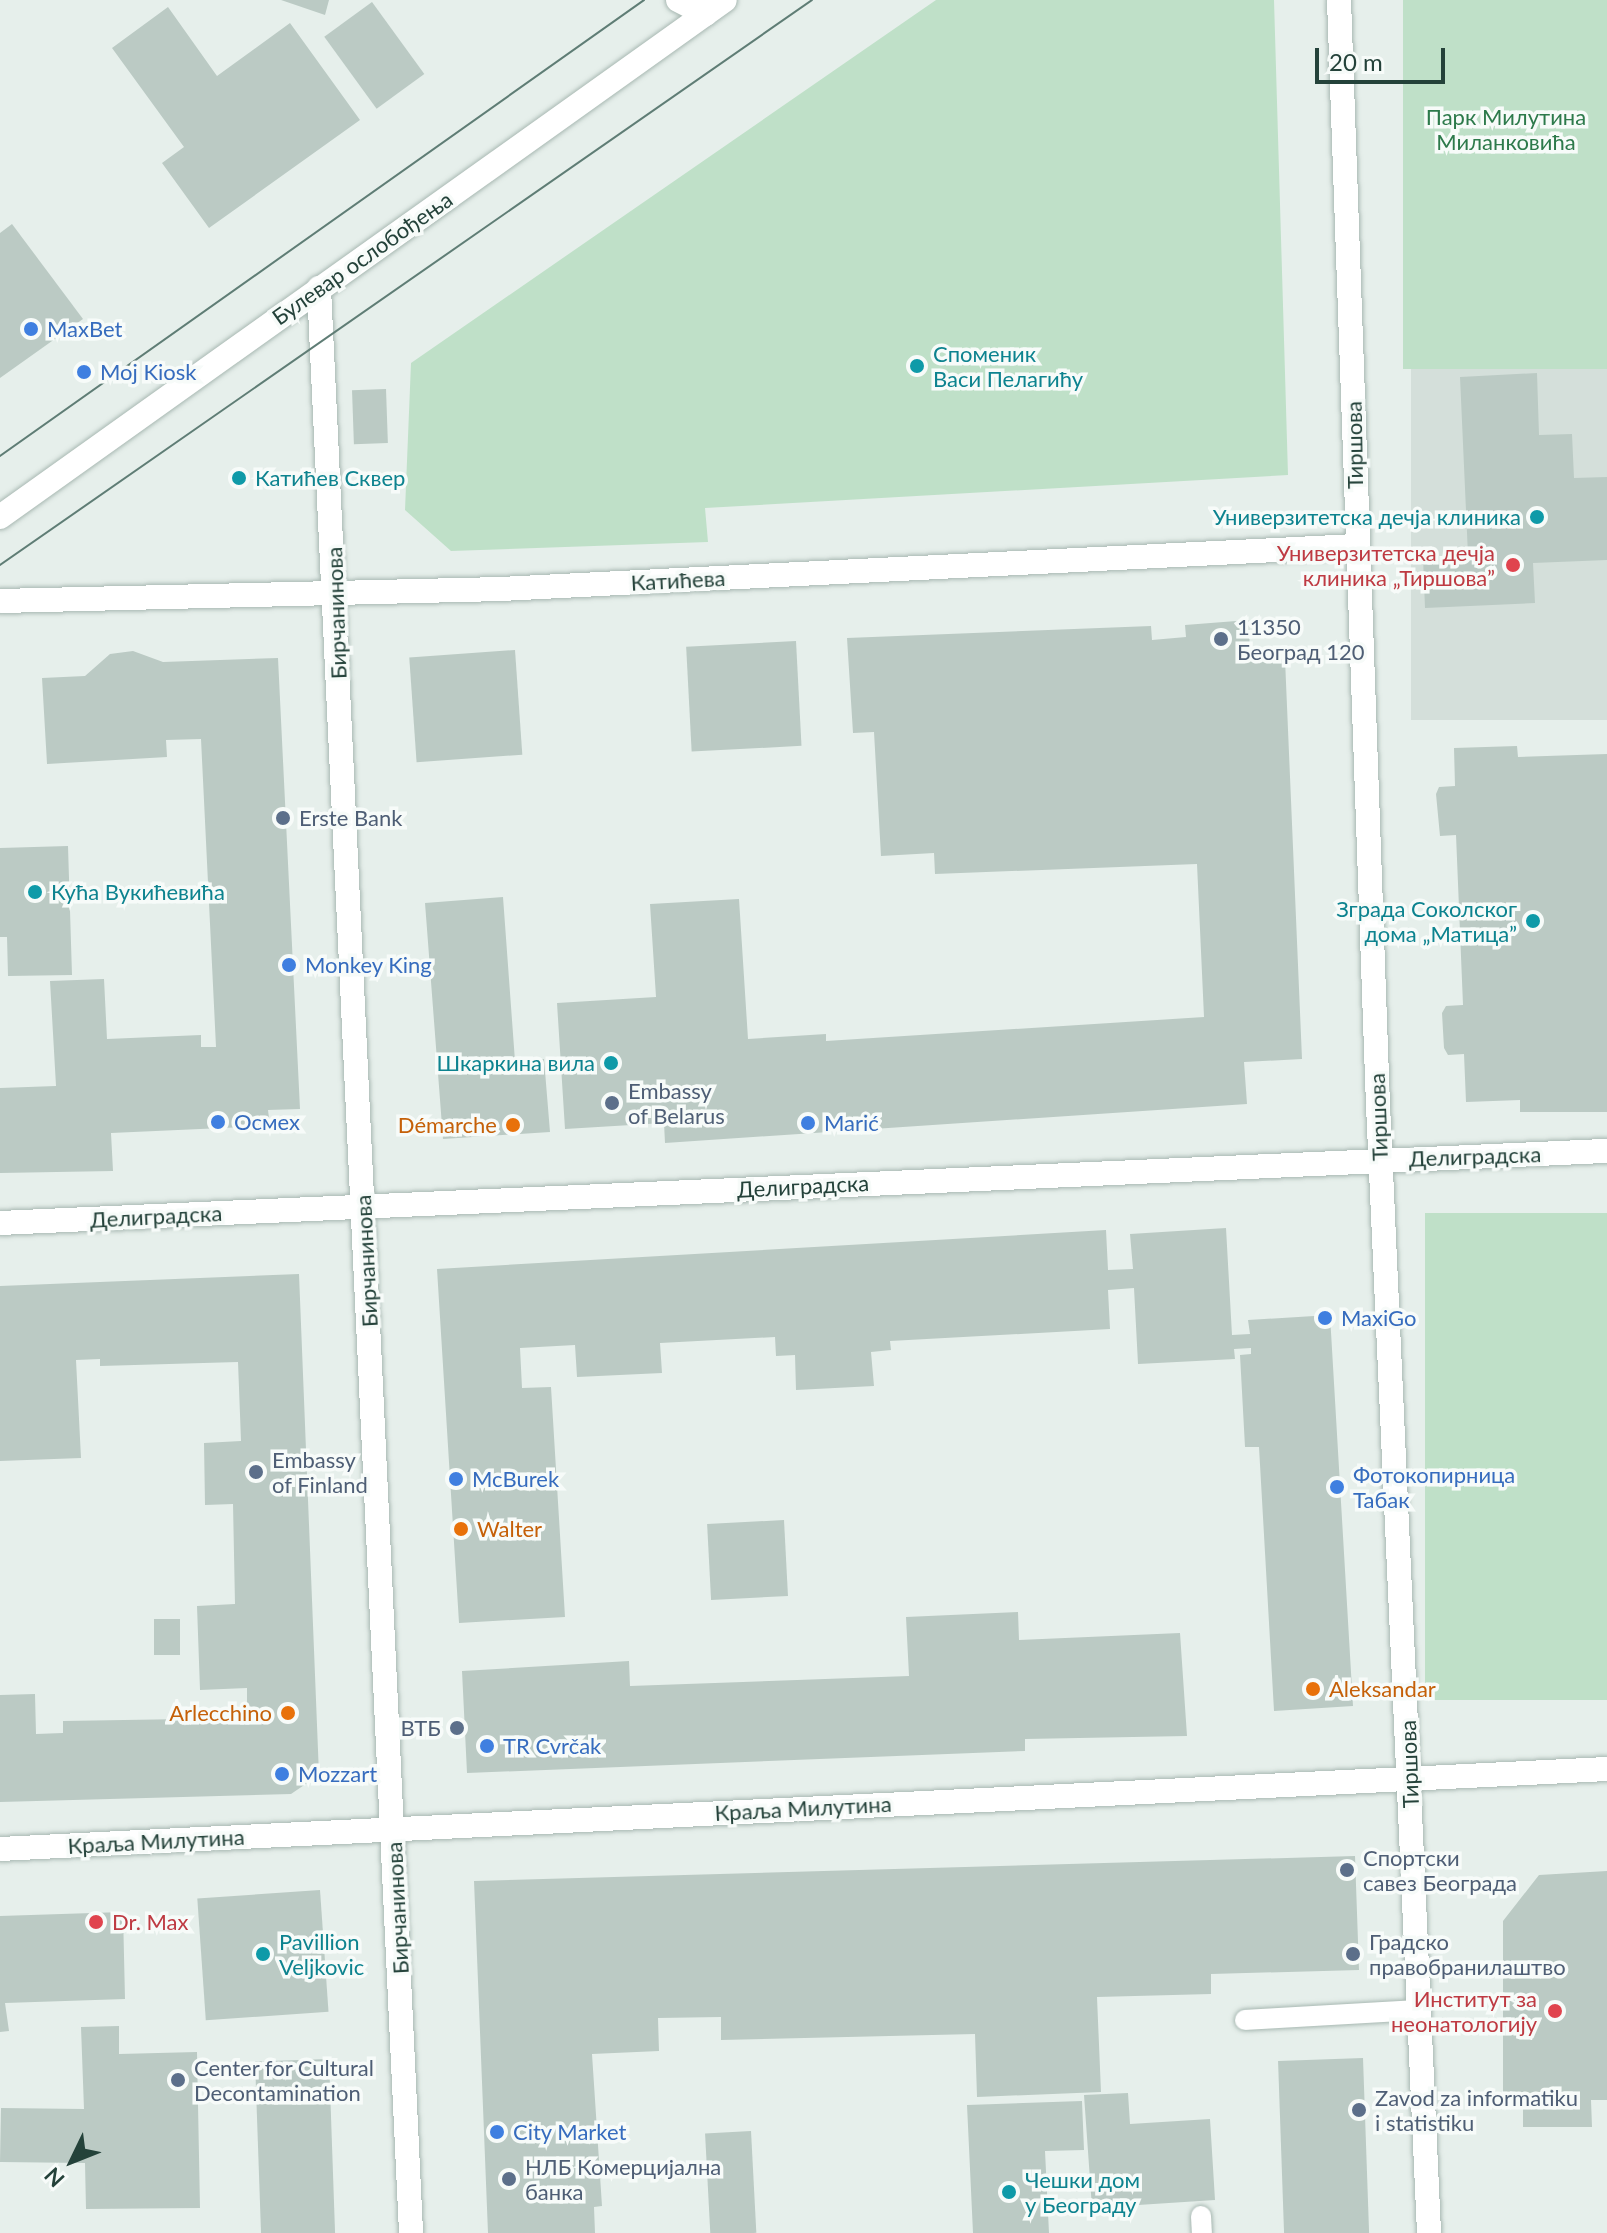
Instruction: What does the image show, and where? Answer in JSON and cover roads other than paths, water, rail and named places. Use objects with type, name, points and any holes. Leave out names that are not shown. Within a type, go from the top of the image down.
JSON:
[{"type":"street","points":[[678,0],[716,7]]},
{"type":"street","name":"Тиршова","points":[[1339,0],[1380,1160],[1429,2233]]},
{"type":"street","name":"Булевар ослобођења","points":[[0,517],[716,7]]},
{"type":"street","name":"Бирчанинова","points":[[319,288],[336,592],[411,2233]]},
{"type":"street","name":"Катићева","points":[[0,601],[501,589],[1356,546]]},
{"type":"street","name":"Делиградска","points":[[0,1223],[1607,1151]]},
{"type":"street","name":"Краља Милутина","points":[[0,1849],[1607,1769]]},
{"type":"lane","points":[[1245,2020],[1421,2010]]},
{"type":"tram line","points":[[0,456],[644,0]]},
{"type":"tram line","points":[[0,565],[812,0]]},
{"type":"place","name":"MaxBet","points":[[31,329]]},
{"type":"place","name":"Споменик Васи Пелагићу","points":[[917,366]]},
{"type":"place","name":"Moj Kiosk","points":[[84,372]]},
{"type":"place","name":"Катићев Сквер","points":[[239,478]]},
{"type":"place","name":"Универзитетска дечја клиника","points":[[1537,517]]},
{"type":"place","name":"Универзитетска дечја клиника „Тиршова”","points":[[1513,565]]},
{"type":"place","name":"11350 Београд 120","points":[[1221,639]]},
{"type":"place","name":"Erste Bank","points":[[283,818]]},
{"type":"place","name":"Кућа Вукићевића","points":[[35,892]]},
{"type":"place","name":"Зграда Соколског дома „Матица”","points":[[1533,921]]},
{"type":"place","name":"Monkey King","points":[[289,965]]},
{"type":"place","name":"Шкаркина вила","points":[[611,1063]]},
{"type":"place","name":"Embassy of Belarus","points":[[612,1103]]},
{"type":"place","name":"Осмех","points":[[218,1122]]},
{"type":"place","name":"Marić","points":[[808,1123]]},
{"type":"place","name":"Démarche","points":[[513,1125]]},
{"type":"place","name":"MaxiGo","points":[[1325,1318]]},
{"type":"place","name":"Embassy of Finland","points":[[256,1472]]},
{"type":"place","name":"McBurek","points":[[456,1479]]},
{"type":"place","name":"Фотокопирница Табак","points":[[1337,1487]]},
{"type":"place","name":"Walter","points":[[461,1529]]},
{"type":"place","name":"Aleksandar","points":[[1313,1689]]},
{"type":"place","name":"Arlecchino","points":[[288,1713]]},
{"type":"place","name":"ВТБ","points":[[457,1728]]},
{"type":"place","name":"TR Cvrčak","points":[[487,1746]]},
{"type":"place","name":"Mozzart","points":[[282,1774]]},
{"type":"place","name":"Спортски савез Београда","points":[[1347,1870]]},
{"type":"place","name":"Dr. Max","points":[[96,1922]]},
{"type":"place","name":"Pavillion Veljkovic","points":[[263,1954]]},
{"type":"place","name":"Градско правобранилаштво","points":[[1353,1954]]},
{"type":"place","name":"Институт за неонатологију","points":[[1555,2011]]},
{"type":"place","name":"Center for Cultural Decontamination","points":[[178,2080]]},
{"type":"place","name":"Zavod za informatiku i statistiku","points":[[1359,2110]]},
{"type":"place","name":"City Market","points":[[497,2132]]},
{"type":"place","name":"НЛБ Комерцијална банка","points":[[509,2179]]},
{"type":"place","name":"Чешки дом у Београду","points":[[1009,2192]]},
{"type":"park label","name":"Парк Милутина Миланковића","points":[[1506,128]]}]
